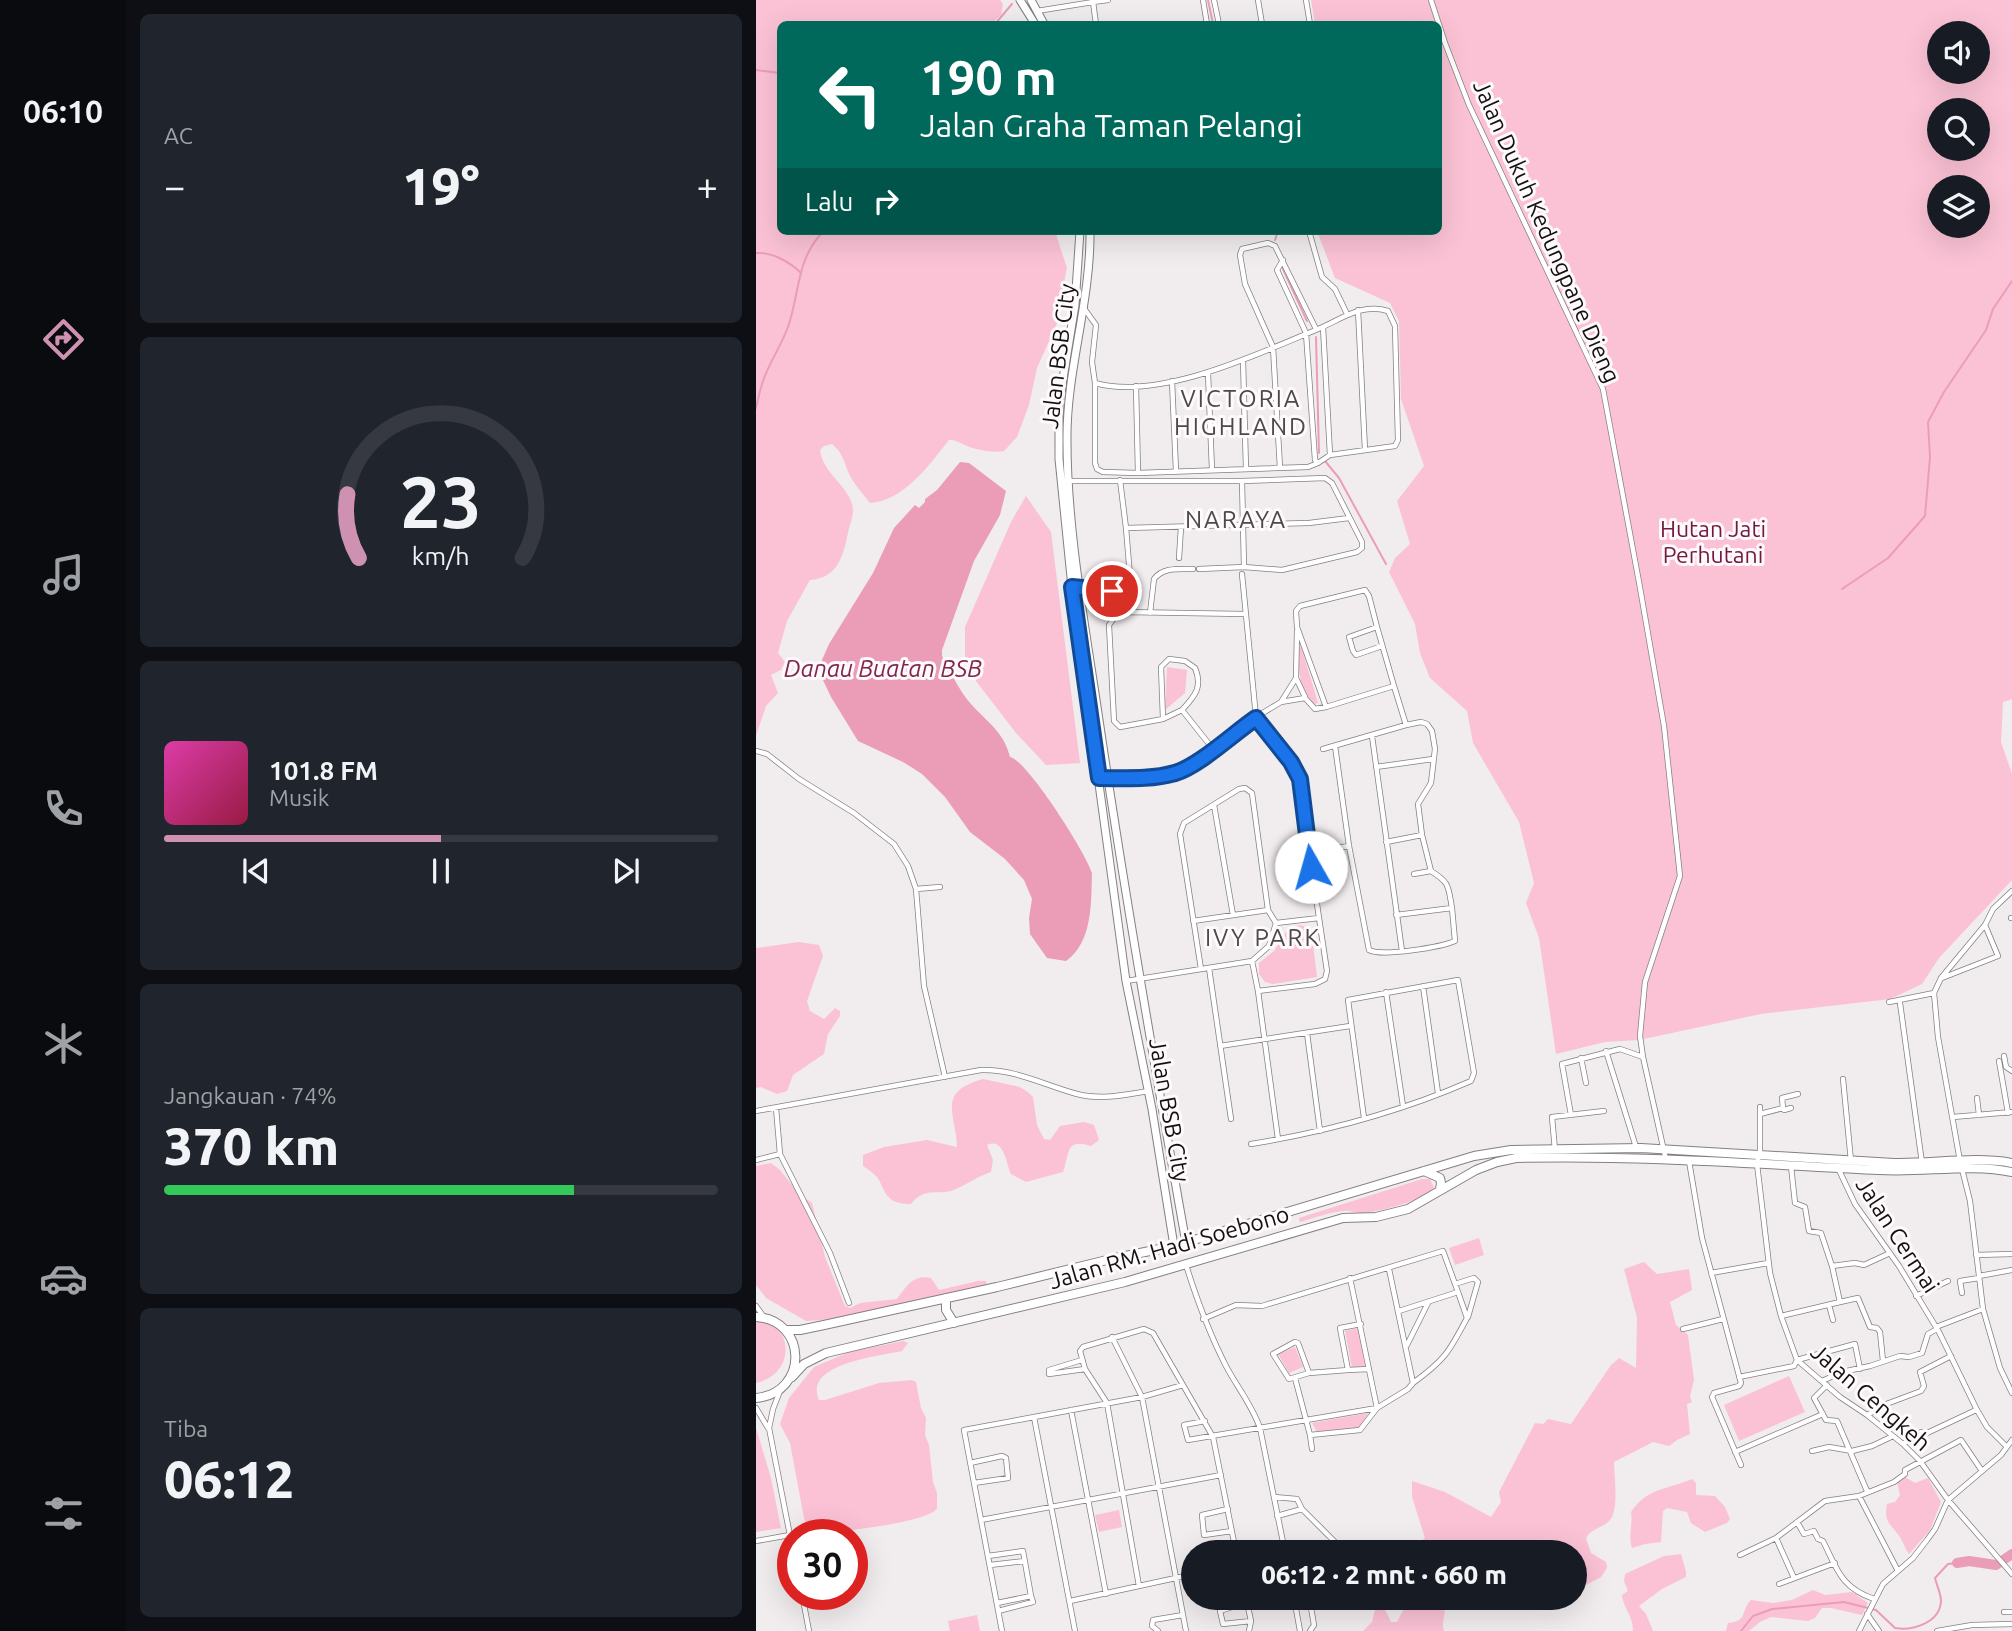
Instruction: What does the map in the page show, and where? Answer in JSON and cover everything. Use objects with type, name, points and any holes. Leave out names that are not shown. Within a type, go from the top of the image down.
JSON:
[{"type":"main road","points":[[1636,1148],[1639,1160]]},
{"type":"main road","points":[[1555,1153],[1665,1148],[1759,1153],[1838,1163],[1923,1168],[2012,1163]]},
{"type":"main road","name":"Jalan RM. Hadi Soebono","points":[[786,1330],[812,1328],[1174,1246],[1474,1156],[1511,1150],[1555,1153]]},
{"type":"main road","points":[[1555,1153],[1639,1160],[1791,1165],[1838,1163]]},
{"type":"main road","name":"Jalan RM. Hadi Soebono","points":[[756,1398],[776,1393],[804,1364],[826,1353],[1125,1282],[1343,1218],[1376,1217],[1408,1209],[1469,1173],[1497,1162],[1555,1153]]},
{"type":"main road","points":[[1961,1165],[2012,1172]]},
{"type":"main road","points":[[1424,1171],[1440,1178],[1440,1189]]},
{"type":"main road","points":[[946,1298],[946,1310],[954,1323]]},
{"type":"main road","points":[[760,1318],[776,1322],[786,1330],[793,1341],[796,1365],[792,1377]]},
{"type":"street","points":[[1020,0],[1033,21]]},
{"type":"street","points":[[1031,0],[1042,21]]},
{"type":"street","points":[[1037,10],[1108,0]]},
{"type":"street","points":[[1202,0],[1207,21]]},
{"type":"street","points":[[1214,0],[1218,21]]},
{"type":"street","points":[[1258,0],[1262,21]]},
{"type":"street","points":[[1306,0],[1310,21]]},
{"type":"street","name":"Jalan Dukuh Kedungpane Dieng","points":[[1431,0],[1438,21]]},
{"type":"street","points":[[1093,2],[1096,21]]},
{"type":"street","name":"Jalan Dukuh Kedungpane Dieng","points":[[1442,34],[1469,105],[1602,389],[1664,726],[1680,876],[1645,982],[1640,1037],[1666,1160]]},
{"type":"street","name":"Jalan BSB City","points":[[1080,235],[1075,305],[1059,403],[1058,430],[1126,981],[1174,1246]]},
{"type":"street","name":"Jalan BSB City","points":[[1090,235],[1084,307],[1066,440],[1076,587],[1139,979],[1186,1242]]},
{"type":"street","points":[[1310,235],[1322,277],[1335,289],[1347,314]]},
{"type":"street","points":[[1280,468],[1273,347],[1245,284],[1240,251],[1272,244],[1283,260],[1316,329]]},
{"type":"street","points":[[1283,260],[1277,270],[1306,333],[1314,457],[1318,463]]},
{"type":"street","points":[[1075,305],[1084,307],[1096,325],[1092,362],[1095,383],[1095,463],[1097,469],[1103,472],[1308,467],[1330,455],[1395,446],[1398,440],[1395,326],[1388,311],[1369,307],[1208,373],[1119,388],[1095,383]]},
{"type":"street","points":[[1358,310],[1365,450]]},
{"type":"street","points":[[1082,320],[1096,325]]},
{"type":"street","points":[[1323,327],[1330,455]]},
{"type":"street","points":[[1243,360],[1246,469]]},
{"type":"street","points":[[1208,373],[1212,470]]},
{"type":"street","points":[[1172,381],[1176,471]]},
{"type":"street","points":[[1136,386],[1138,473]]},
{"type":"street","points":[[1069,481],[1325,478],[1332,483],[1362,541],[1362,548],[1357,552],[1282,570],[1244,567],[1167,570],[1154,579],[1150,613]]},
{"type":"street","points":[[1076,587],[1112,591],[1126,586],[1130,576],[1120,480]]},
{"type":"street","points":[[1242,481],[1244,567]]},
{"type":"street","points":[[1126,528],[1309,523],[1349,518]]},
{"type":"street","points":[[1179,558],[1181,527]]},
{"type":"street","points":[[1242,574],[1256,718],[1291,762],[1300,779],[1313,882]]},
{"type":"street","points":[[1394,686],[1326,708],[1312,708],[1296,678],[1296,611],[1300,606],[1362,590],[1367,592],[1406,725]]},
{"type":"street","points":[[1163,719],[1161,667],[1169,659],[1191,663],[1198,674],[1198,690],[1182,710],[1163,719],[1120,727],[1112,715],[1109,625],[1117,614],[1244,614]]},
{"type":"street","points":[[1377,626],[1350,636],[1353,652],[1357,655],[1382,646]]},
{"type":"street","points":[[1297,627],[1326,708]]},
{"type":"street","points":[[1099,778],[1174,774],[1191,766],[1280,702],[1296,678]]},
{"type":"street","points":[[1280,702],[1305,698]]},
{"type":"street","points":[[1182,710],[1213,749]]},
{"type":"street","points":[[1322,749],[1406,725],[1421,722],[1430,727],[1434,741],[1431,783],[1418,804],[1431,871],[1446,881],[1457,937],[1455,941],[1402,951],[1374,953],[1369,950],[1349,846],[1335,746]]},
{"type":"street","points":[[1372,736],[1402,951]]},
{"type":"street","points":[[756,751],[767,754],[799,779],[854,813],[894,844],[908,866],[916,889],[924,986],[945,1077]]},
{"type":"street","points":[[1376,767],[1433,759]]},
{"type":"street","points":[[1126,981],[1252,961],[1269,946],[1276,923],[1268,910],[1252,793],[1245,788],[1184,823],[1180,834],[1200,969]]},
{"type":"street","points":[[1214,805],[1233,915]]},
{"type":"street","points":[[1386,842],[1422,835]]},
{"type":"street","points":[[1309,852],[1349,846]]},
{"type":"street","points":[[1414,874],[1431,871]]},
{"type":"street","points":[[916,889],[940,887]]},
{"type":"street","points":[[2012,891],[1993,909],[1985,925],[1941,978],[1934,993],[1938,1037],[1970,1201],[1983,1309],[2000,1368],[2012,1393]]},
{"type":"street","points":[[1258,991],[1315,984],[1325,979],[1316,897]]},
{"type":"street","points":[[1396,915],[1452,908]]},
{"type":"street","points":[[1193,921],[1268,910]]},
{"type":"street","points":[[1276,923],[1319,918]]},
{"type":"street","points":[[1941,978],[1998,956],[1985,925]]},
{"type":"street","points":[[1252,961],[1278,1140]]},
{"type":"street","points":[[1209,968],[1231,1119]]},
{"type":"street","points":[[1251,1144],[1320,1131],[1364,1118],[1471,1081],[1474,1073],[1458,980],[1348,1000],[1364,1118]]},
{"type":"street","points":[[1423,986],[1438,1093]]},
{"type":"street","points":[[1386,992],[1403,1105]]},
{"type":"street","points":[[1889,1002],[1934,993]]},
{"type":"street","points":[[1900,1003],[1923,1168]]},
{"type":"street","points":[[1220,1046],[1350,1026]]},
{"type":"street","points":[[1307,1033],[1320,1131]]},
{"type":"street","points":[[1571,1115],[1562,1065],[1606,1051],[1623,1049],[1643,1057]]},
{"type":"street","points":[[1606,1051],[1636,1148]]},
{"type":"street","points":[[2004,1056],[2006,1067],[2012,1071]]},
{"type":"street","points":[[1581,1058],[1586,1083]]},
{"type":"street","points":[[1953,1117],[2010,1112],[1999,1061]]},
{"type":"street","points":[[756,1111],[998,1069],[1086,1096],[1126,1095],[1148,1091]]},
{"type":"street","points":[[1843,1079],[1851,1164]]},
{"type":"street","points":[[1783,1108],[1782,1098],[1798,1094]]},
{"type":"street","points":[[1977,1098],[1979,1115]]},
{"type":"street","name":"Jalan Cengkeh","points":[[1760,1107],[1757,1164],[1768,1263],[1781,1316],[1797,1360],[1840,1397],[1903,1444],[1920,1461],[1948,1500],[2012,1574]]},
{"type":"street","points":[[776,1108],[780,1154],[840,1276],[849,1303]]},
{"type":"street","points":[[1760,1114],[1791,1108]]},
{"type":"street","points":[[1555,1153],[1552,1117],[1604,1111]]},
{"type":"street","points":[[1688,1150],[1702,1238],[1740,1386],[1714,1393],[1712,1397],[1741,1465]]},
{"type":"street","points":[[1158,1153],[1170,1151]]},
{"type":"street","points":[[756,1160],[780,1154]]},
{"type":"street","name":"Jalan Cermai","points":[[1838,1163],[1854,1204],[1890,1253],[1936,1328],[1987,1427],[2007,1447]]},
{"type":"street","points":[[1791,1165],[1795,1203],[1805,1207],[1809,1231],[1821,1233],[1840,1302],[1858,1298],[1870,1327],[1876,1327],[1880,1332],[1883,1361]]},
{"type":"street","points":[[1203,1319],[1242,1304],[1262,1306],[1443,1251],[1467,1318]]},
{"type":"street","points":[[1832,1266],[1855,1263],[1864,1265],[1890,1253]]},
{"type":"street","points":[[1976,1255],[2012,1254]]},
{"type":"street","points":[[1711,1273],[1768,1263]]},
{"type":"street","points":[[1186,1264],[1203,1319],[1227,1369],[1256,1415],[1282,1540]]},
{"type":"street","points":[[1390,1269],[1413,1383]]},
{"type":"street","points":[[1962,1293],[1960,1281],[2012,1270]]},
{"type":"street","points":[[1350,1278],[1377,1408]]},
{"type":"street","points":[[1310,1435],[1360,1430],[1377,1408],[1408,1389],[1439,1364],[1449,1352],[1467,1318],[1478,1282],[1474,1278],[1455,1284]]},
{"type":"street","points":[[1916,1296],[1948,1281]]},
{"type":"street","points":[[1399,1311],[1458,1292]]},
{"type":"street","points":[[1407,1346],[1429,1302]]},
{"type":"street","name":"Jalan Cengkeh","points":[[1781,1316],[1840,1302]]},
{"type":"street","points":[[1829,1304],[1833,1320]]},
{"type":"street","points":[[756,1306],[760,1318]]},
{"type":"street","name":"Jalan Cermai","points":[[1936,1328],[1983,1309]]},
{"type":"street","points":[[1683,1329],[1723,1319]]},
{"type":"street","points":[[1348,1370],[1340,1328],[1361,1324]]},
{"type":"street","points":[[1867,1491],[1838,1421],[1829,1422],[1814,1397],[1824,1383],[1842,1372],[1900,1356],[1909,1357],[1922,1353],[1928,1334],[1936,1328]]},
{"type":"street","points":[[1139,1586],[1107,1403],[1085,1369],[1080,1351],[1082,1348],[1144,1329],[1150,1331],[1213,1437],[1234,1540]]},
{"type":"street","points":[[1112,1338],[1142,1396],[1186,1631]]},
{"type":"street","points":[[1309,1373],[1298,1343],[1294,1342],[1273,1354],[1288,1378],[1309,1373],[1369,1369]]},
{"type":"street","points":[[1739,1377],[1794,1366],[1797,1360],[1855,1344],[1860,1368]]},
{"type":"street","points":[[1867,1415],[1921,1391],[1924,1386],[1920,1371],[1951,1356]]},
{"type":"street","points":[[1082,1360],[1049,1370],[1049,1374],[1085,1369]]},
{"type":"street","points":[[1295,1378],[1312,1449]]},
{"type":"street","points":[[1002,1631],[964,1430],[1142,1396],[1183,1385]]},
{"type":"street","points":[[769,1428],[781,1388]]},
{"type":"street","points":[[756,1408],[769,1428],[787,1519]]},
{"type":"street","points":[[1205,1421],[1184,1425],[1188,1440],[1377,1408]]},
{"type":"street","points":[[1071,1410],[1106,1594]]},
{"type":"street","points":[[1903,1444],[1921,1432],[1925,1434],[1977,1410]]},
{"type":"street","points":[[1735,1452],[1823,1414]]},
{"type":"street","points":[[1034,1417],[1074,1631]]},
{"type":"street","points":[[1812,1451],[1832,1447],[1852,1451],[1894,1436]]},
{"type":"street","points":[[1740,1555],[1776,1538],[1825,1501],[1859,1496],[1894,1482],[1905,1474],[1905,1470],[1961,1440],[1982,1471]]},
{"type":"street","points":[[1859,1631],[1883,1584],[1913,1558],[1935,1529],[1948,1500],[2012,1440]]},
{"type":"street","points":[[970,1463],[1002,1456],[1006,1458],[1008,1478],[974,1483]]},
{"type":"street","points":[[981,1520],[1221,1475]]},
{"type":"street","points":[[1859,1496],[1898,1572]]},
{"type":"street","points":[[1274,1497],[1295,1498],[1332,1540]]},
{"type":"street","points":[[1228,1509],[1202,1515],[1204,1535],[1232,1531]]},
{"type":"street","points":[[1277,1516],[1302,1509]]},
{"type":"street","points":[[1797,1522],[1804,1534],[1814,1531],[1818,1539],[1823,1541],[1849,1587],[1873,1601]]},
{"type":"street","points":[[756,1541],[777,1537]]},
{"type":"street","points":[[1776,1538],[1794,1578]]},
{"type":"street","points":[[988,1556],[1021,1551],[1025,1561],[1032,1604],[998,1611]]},
{"type":"street","points":[[989,1565],[1025,1561]]},
{"type":"street","points":[[1779,1584],[1835,1563]]},
{"type":"street","points":[[1070,1601],[1181,1576]]},
{"type":"street","points":[[997,1603],[1031,1597]]},
{"type":"street","points":[[805,1610],[809,1631]]},
{"type":"street","points":[[1222,1610],[1220,1617],[1225,1625],[1251,1621]]},
{"type":"street","points":[[1249,1610],[1250,1631]]},
{"type":"street","points":[[1296,1610],[1300,1631]]},
{"type":"street","points":[[1310,1631],[1314,1625],[1311,1610]]},
{"type":"street","points":[[2004,1612],[2012,1612]]},
{"type":"street","points":[[1868,1613],[1879,1631]]},
{"type":"street","points":[[1158,1631],[1152,1626],[1153,1620],[1183,1615]]},
{"type":"street","points":[[1996,1624],[1998,1631]]},
{"type":"street","points":[[1937,1631],[2012,1624]]},
{"type":"green space","points":[[756,0],[1000,0],[1003,4],[1001,15],[994,21],[777,21],[777,235],[1056,235],[1067,268],[1058,321],[1037,368],[1029,405],[1017,437],[1004,451],[979,450],[949,440],[925,470],[905,489],[882,501],[870,503],[851,478],[836,447],[832,444],[820,450],[825,465],[851,501],[852,517],[838,564],[827,575],[810,580],[787,621],[778,653],[785,662],[781,670],[771,675],[778,693],[766,706],[756,736]]},
{"type":"green space","name":"Hutan Jati Perhutani","points":[[1311,0],[2012,0],[2012,699],[2003,702],[2001,742],[2012,774],[2012,880],[1939,958],[1922,984],[1890,999],[1761,1014],[1639,1040],[1605,1042],[1556,1054],[1539,938],[1526,903],[1534,883],[1519,822],[1473,743],[1467,711],[1430,678],[1420,653],[1415,624],[1389,572],[1395,558],[1410,544],[1397,501],[1424,466],[1401,399],[1399,321],[1390,303],[1335,278],[1319,235],[1442,235],[1442,21],[1314,21]]},
{"type":"green space","points":[[1026,496],[1051,532],[1080,763],[1046,765],[1016,733],[976,681],[965,657],[965,627],[1011,522]]},
{"type":"green space","points":[[1301,646],[1318,703],[1311,705],[1304,692],[1299,672],[1297,651]]},
{"type":"green space","points":[[1167,667],[1187,670],[1185,693],[1165,710]]},
{"type":"green space","points":[[1299,925],[1308,927],[1312,936],[1317,977],[1273,984],[1265,982],[1259,974],[1259,963],[1274,951],[1286,932]]},
{"type":"green space","points":[[799,942],[819,945],[823,956],[807,1001],[810,1011],[824,1019],[835,1008],[840,1011],[840,1016],[828,1034],[824,1054],[793,1075],[787,1091],[777,1094],[761,1087],[756,1088],[756,948]]},
{"type":"green space","points":[[983,1079],[1020,1087],[1029,1093],[1033,1097],[1037,1125],[1044,1139],[1050,1140],[1060,1126],[1084,1122],[1094,1125],[1099,1140],[1091,1146],[1073,1146],[1068,1153],[1063,1172],[1026,1182],[1011,1174],[1001,1148],[993,1143],[987,1145],[993,1160],[991,1172],[950,1191],[922,1195],[911,1204],[891,1199],[877,1177],[863,1166],[863,1155],[884,1147],[927,1140],[957,1147],[952,1114],[954,1097],[968,1084]]},
{"type":"green space","points":[[771,1163],[799,1194],[812,1203],[825,1257],[845,1306],[850,1308],[860,1303],[897,1299],[911,1282],[925,1277],[931,1278],[939,1290],[978,1281],[986,1281],[987,1286],[840,1319],[806,1321],[766,1298],[756,1285],[756,1166]]},
{"type":"green space","points":[[1422,1179],[1430,1179],[1434,1188],[1411,1201],[1369,1212],[1346,1211],[1300,1222],[1299,1218]]},
{"type":"green space","points":[[1479,1238],[1484,1255],[1455,1265],[1449,1248]]},
{"type":"green space","points":[[1644,1262],[1657,1274],[1689,1269],[1692,1290],[1670,1302],[1676,1325],[1688,1335],[1694,1380],[1690,1396],[1692,1402],[1687,1404],[1690,1434],[1669,1446],[1653,1442],[1614,1462],[1615,1503],[1612,1517],[1591,1533],[1587,1540],[1422,1540],[1425,1538],[1412,1497],[1412,1481],[1445,1492],[1491,1517],[1501,1502],[1499,1492],[1535,1423],[1543,1424],[1548,1419],[1571,1424],[1611,1365],[1619,1358],[1636,1368],[1637,1318],[1624,1269]]},
{"type":"green space","points":[[756,1316],[769,1321],[778,1329],[784,1338],[786,1349],[778,1370],[769,1378],[756,1383]]},
{"type":"green space","points":[[1358,1328],[1365,1366],[1352,1368],[1345,1331]]},
{"type":"green space","points":[[903,1341],[908,1343],[902,1351],[862,1359],[833,1370],[822,1377],[817,1387],[819,1400],[825,1400],[879,1383],[912,1380],[916,1382],[921,1408],[926,1418],[925,1435],[937,1493],[937,1509],[929,1514],[868,1528],[868,1519],[804,1519],[790,1443],[780,1424],[789,1398],[814,1367],[849,1352]]},
{"type":"green space","points":[[1295,1347],[1303,1367],[1289,1373],[1278,1354]]},
{"type":"green space","points":[[1789,1376],[1805,1412],[1739,1441],[1724,1405]]},
{"type":"green space","points":[[1368,1413],[1360,1428],[1317,1432],[1312,1423]]},
{"type":"green space","points":[[756,1428],[771,1478],[779,1519],[777,1519],[777,1529],[756,1532]]},
{"type":"green space","points":[[1905,1477],[1915,1483],[1928,1478],[1941,1502],[1930,1530],[1909,1554],[1886,1516],[1887,1504],[1895,1502],[1900,1495],[1897,1482]]},
{"type":"green space","points":[[1692,1479],[1696,1483],[1696,1495],[1715,1496],[1725,1507],[1730,1519],[1727,1523],[1705,1532],[1691,1523],[1687,1512],[1667,1508],[1663,1511],[1661,1542],[1632,1548],[1631,1512],[1637,1504],[1651,1493]]},
{"type":"green space","points":[[1119,1510],[1122,1527],[1099,1532],[1095,1515]]},
{"type":"green space","points":[[1587,1541],[1591,1553],[1606,1562],[1607,1568],[1601,1577],[1587,1585]]},
{"type":"green space","points":[[1681,1554],[1686,1577],[1662,1589],[1639,1606],[1646,1614],[1653,1631],[1633,1631],[1622,1595],[1628,1591],[1624,1581],[1625,1574],[1664,1556]]},
{"type":"green space","points":[[1813,1590],[1825,1595],[1852,1592],[1868,1603],[1862,1615],[1822,1608],[1815,1618],[1808,1621],[1771,1617],[1749,1631],[1726,1631],[1728,1623],[1741,1618],[1751,1600],[1773,1603],[1792,1600]]},
{"type":"green space","points":[[1375,1610],[1385,1610],[1391,1622],[1397,1622],[1403,1610],[1445,1610],[1444,1631],[1363,1631],[1372,1622]]},
{"type":"green space","points":[[977,1615],[980,1631],[950,1631],[948,1621]]},
{"type":"water","name":"Danau Buatan BSB","points":[[960,462],[969,463],[1006,491],[1000,515],[974,561],[942,656],[967,699],[1000,734],[1010,757],[1018,762],[1042,790],[1079,847],[1092,873],[1086,932],[1075,953],[1066,961],[1047,958],[1030,934],[1032,899],[1024,880],[1005,859],[970,832],[945,797],[922,774],[858,741],[821,676],[822,660],[829,644],[873,573],[894,528],[915,505],[919,508],[925,499],[937,490]]},
{"type":"waterway","points":[[1208,0],[1212,21]]},
{"type":"waterway","points":[[998,21],[1012,4]]},
{"type":"waterway","points":[[756,70],[777,73]]},
{"type":"waterway","points":[[756,408],[766,374],[788,327],[803,264],[820,235]]},
{"type":"waterway","points":[[1275,240],[1277,235]]},
{"type":"waterway","points":[[756,253],[780,258],[801,273]]},
{"type":"waterway","points":[[1283,269],[1307,321]]},
{"type":"waterway","points":[[1842,589],[1888,558],[1925,516],[1930,457],[1928,422],[1944,392],[1986,330],[1993,309],[2012,281]]},
{"type":"waterway","points":[[1316,337],[1319,453]]},
{"type":"waterway","points":[[1325,461],[1339,478],[1386,564]]},
{"type":"waterway","points":[[1957,1563],[1969,1561],[1996,1565],[2012,1554]]},
{"type":"waterway","points":[[1741,1631],[1753,1616],[1772,1609],[1844,1602],[1876,1610],[1895,1628],[1917,1627],[1930,1620],[1939,1609],[1941,1598],[1935,1578],[1948,1564],[1957,1563]]},
{"type":"district","name":"VICTORIA HIGHLAND","points":[[1241,412]]},
{"type":"district","name":"NARAYA","points":[[1236,519]]},
{"type":"district","name":"IVY PARK","points":[[1263,937]]},
{"type":"route","points":[[1112,591],[1072,587],[1099,778],[1131,778],[1182,771],[1256,718],[1297,770],[1311,867]]}]
